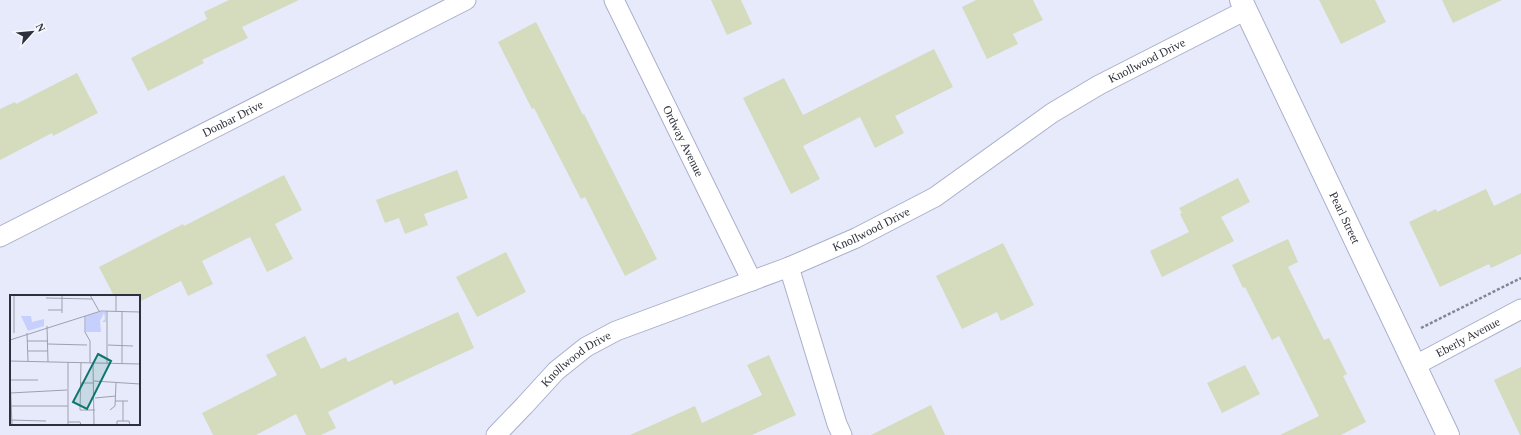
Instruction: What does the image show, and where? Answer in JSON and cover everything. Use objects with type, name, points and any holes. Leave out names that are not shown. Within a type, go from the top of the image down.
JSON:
[{"type":"street","name":"Donbar Drive","points":[[0,237],[466,0]]},
{"type":"street","name":"Ordway Avenue","points":[[614,0],[752,281]]},
{"type":"street","name":"Knollwood Drive","points":[[496,435],[556,370],[586,347],[616,330],[789,267],[856,238],[936,197],[1052,112],[1244,5]]},
{"type":"street","name":"Pearl Street","points":[[1244,5],[1448,435]]},
{"type":"street","points":[[789,267],[837,424],[842,435]]},
{"type":"street","name":"Eberly Avenue","points":[[1414,366],[1521,308]]},
{"type":"path","points":[[1401,338],[1521,278]]},
{"type":"building","points":[[229,0],[299,0],[242,27],[248,38],[202,60],[204,63],[148,91],[131,58],[207,19],[204,12]]},
{"type":"building","points":[[711,0],[741,0],[752,24],[727,35]]},
{"type":"building","points":[[976,0],[1033,0],[1043,20],[1013,34],[1018,44],[987,59],[962,7]]},
{"type":"building","points":[[1319,0],[1375,0],[1386,22],[1341,44]]},
{"type":"building","points":[[1442,0],[1502,0],[1453,23]]},
{"type":"building","points":[[536,22],[657,259],[625,276],[585,197],[581,199],[534,108],[532,109],[498,42]]},
{"type":"building","points":[[934,49],[953,87],[895,116],[904,133],[875,148],[860,117],[803,146],[820,179],[791,194],[743,98],[784,78],[803,115]]},
{"type":"building","points":[[77,73],[98,113],[53,136],[52,133],[0,160],[0,109],[15,102],[16,104]]},
{"type":"building","points":[[457,170],[468,198],[424,214],[428,225],[405,234],[399,218],[385,223],[376,200]]},
{"type":"building","points":[[284,175],[302,210],[275,224],[293,259],[267,272],[250,237],[202,261],[213,284],[188,296],[181,281],[140,302],[140,295],[113,295],[99,267],[183,224],[184,226]]},
{"type":"building","points":[[1238,178],[1250,202],[1221,217],[1234,241],[1162,277],[1150,251],[1189,232],[1180,214],[1182,213],[1179,208]]},
{"type":"building","points":[[1486,189],[1494,206],[1521,193],[1521,254],[1491,268],[1489,264],[1440,287],[1409,222],[1436,209],[1437,212]]},
{"type":"building","points":[[1288,239],[1298,262],[1288,267],[1324,340],[1329,338],[1347,374],[1343,376],[1366,422],[1341,435],[1280,435],[1319,416],[1279,336],[1272,340],[1232,265]]},
{"type":"building","points":[[1003,243],[1034,305],[1001,321],[997,312],[962,329],[936,276]]},
{"type":"building","points":[[506,252],[526,292],[477,317],[456,277]]},
{"type":"building","points":[[458,312],[474,348],[394,385],[392,380],[328,412],[336,428],[321,435],[306,435],[296,414],[256,435],[213,435],[202,413],[277,375],[266,355],[305,336],[321,369],[346,357],[348,362]]},
{"type":"building","points":[[769,355],[796,415],[752,435],[630,435],[695,406],[702,423],[762,395],[747,365]]},
{"type":"building","points":[[1245,365],[1260,394],[1222,413],[1207,383]]},
{"type":"building","points":[[1521,367],[1521,435],[1520,435],[1494,380]]},
{"type":"building","points":[[931,405],[945,435],[871,435]]}]
